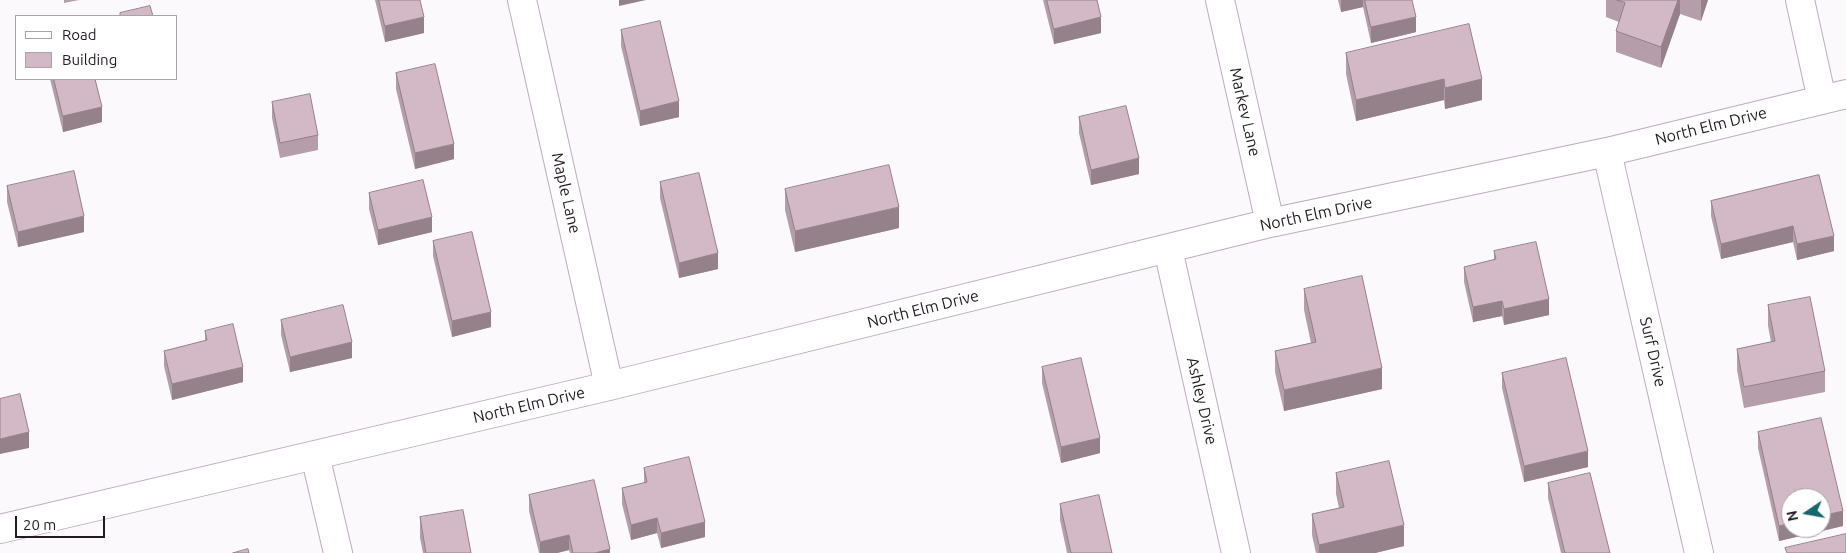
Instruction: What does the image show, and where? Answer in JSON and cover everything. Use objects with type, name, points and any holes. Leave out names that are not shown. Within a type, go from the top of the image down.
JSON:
[{"type":"street","name":"Maple Lane","points":[[522,0],[609,386]]},
{"type":"street","name":"Markev Lane","points":[[1220,0],[1270,223]]},
{"type":"street","points":[[1800,0],[1834,97]]},
{"type":"street","name":"North Elm Drive","points":[[0,529],[609,386],[1270,223],[1607,152],[1834,97]]},
{"type":"street","name":"Surf Drive","points":[[1607,152],[1699,553]]},
{"type":"street","name":"Ashley Drive","points":[[1168,249],[1236,553]]},
{"type":"street","points":[[315,455],[338,553]]},
{"type":"building","points":[[379,0],[420,0],[424,17],[385,26]]},
{"type":"building","points":[[1047,0],[1097,0],[1101,17],[1054,29]]},
{"type":"building","points":[[1365,0],[1412,0],[1416,17],[1371,27]]},
{"type":"building","points":[[1617,0],[1678,0],[1661,47],[1616,31],[1625,3]]},
{"type":"building","points":[[150,6],[153,15],[120,15],[120,13]]},
{"type":"building","points":[[660,21],[679,101],[640,111],[621,30]]},
{"type":"building","points":[[1469,24],[1482,79],[1445,88],[1444,79],[1356,100],[1346,53]]},
{"type":"building","points":[[435,64],[454,144],[415,153],[396,73]]},
{"type":"building","points":[[54,80],[95,80],[102,107],[63,116]]},
{"type":"building","points":[[310,94],[318,135],[280,143],[272,102]]},
{"type":"building","points":[[1126,106],[1139,158],[1091,170],[1079,117]]},
{"type":"building","points":[[889,165],[899,207],[795,231],[785,189]]},
{"type":"building","points":[[74,171],[84,216],[18,232],[7,186]]},
{"type":"building","points":[[699,173],[718,253],[679,263],[660,182]]},
{"type":"building","points":[[1819,175],[1834,236],[1797,244],[1793,226],[1721,244],[1711,201]]},
{"type":"building","points":[[423,180],[432,217],[378,230],[369,193]]},
{"type":"building","points":[[472,232],[491,312],[452,321],[433,241]]},
{"type":"building","points":[[1536,242],[1549,299],[1504,309],[1502,301],[1473,307],[1464,267],[1496,259],[1494,251]]},
{"type":"building","points":[[1362,276],[1382,368],[1284,390],[1275,351],[1316,342],[1304,289]]},
{"type":"building","points":[[1810,297],[1825,371],[1744,387],[1737,349],[1775,341],[1768,305]]},
{"type":"building","points":[[343,305],[352,342],[290,357],[281,320]]},
{"type":"building","points":[[233,324],[243,367],[172,384],[164,351],[207,340],[205,331]]},
{"type":"building","points":[[1081,358],[1100,438],[1061,447],[1042,367]]},
{"type":"building","points":[[1566,358],[1588,451],[1524,466],[1502,373]]},
{"type":"building","points":[[20,394],[29,432],[0,439],[0,399]]},
{"type":"building","points":[[1821,418],[1843,511],[1831,514],[1831,488],[1781,488],[1781,526],[1779,526],[1758,432]]},
{"type":"building","points":[[689,457],[705,522],[661,533],[657,518],[631,525],[622,488],[647,482],[644,468]]},
{"type":"building","points":[[1389,461],[1404,525],[1319,545],[1312,514],[1344,507],[1336,473]]},
{"type":"building","points":[[1590,473],[1610,553],[1565,553],[1548,483]]},
{"type":"building","points":[[594,480],[610,549],[595,553],[573,553],[569,535],[540,542],[529,495]]},
{"type":"building","points":[[1099,495],[1112,553],[1071,553],[1060,504]]},
{"type":"building","points":[[463,510],[471,553],[426,553],[420,517]]},
{"type":"building","points":[[1846,534],[1846,553],[1787,553],[1785,548],[1831,538]]},
{"type":"building","points":[[248,549],[249,553],[233,553]]}]
